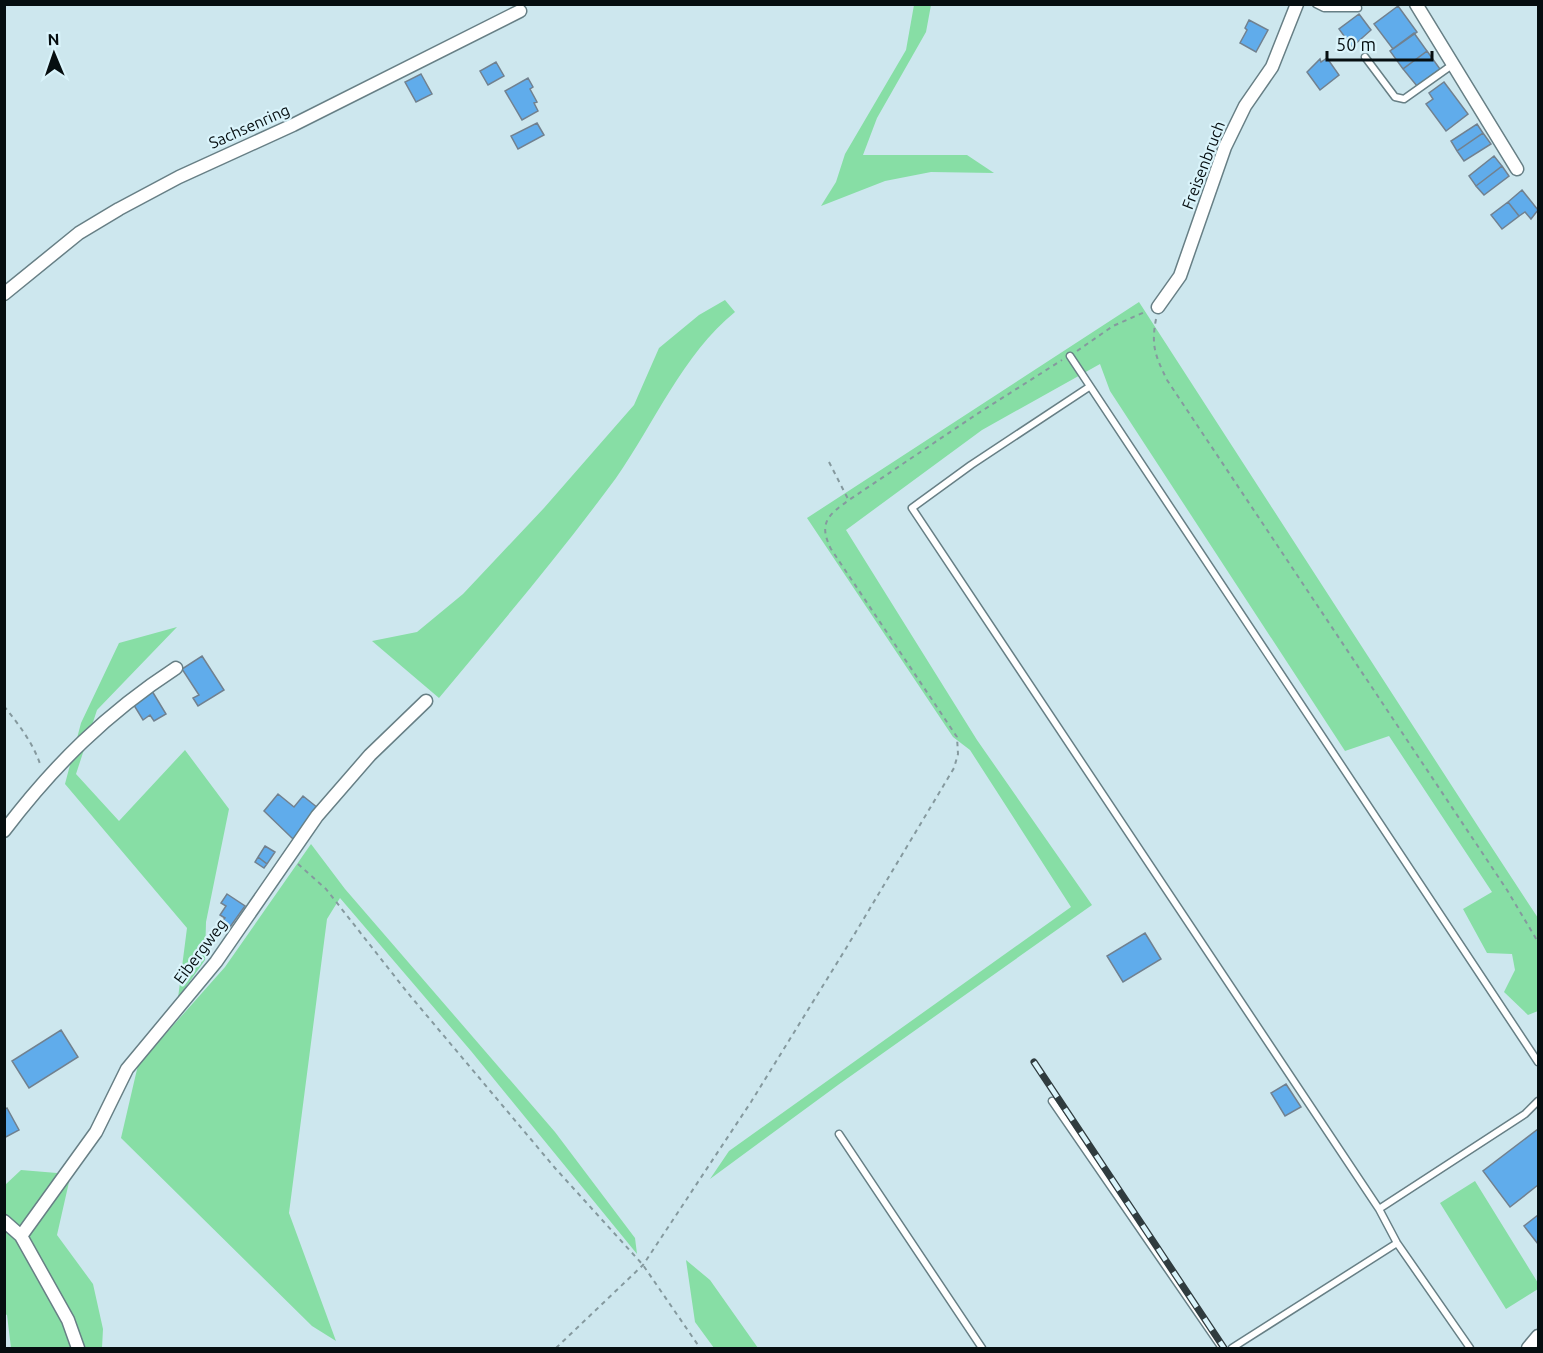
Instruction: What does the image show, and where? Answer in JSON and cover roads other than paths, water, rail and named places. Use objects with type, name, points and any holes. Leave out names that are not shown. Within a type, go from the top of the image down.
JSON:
[{"type":"street","name":"Freisenbruch","points":[[1158,307],[1180,276],[1225,147],[1245,106],[1272,67],[1297,4]]},
{"type":"street","points":[[1416,4],[1517,169]]},
{"type":"street","name":"Sachsenring","points":[[4,294],[79,233],[119,209],[179,177],[293,125],[520,11]]},
{"type":"street","points":[[4,831],[42,782],[115,712],[141,691],[176,668]]},
{"type":"street","name":"Eibergweg","points":[[21,1236],[96,1132],[127,1069],[216,962],[317,816],[370,755],[426,701]]},
{"type":"street","points":[[4,1221],[21,1236],[68,1320],[78,1348]]},
{"type":"street","points":[[1528,1348],[1539,1336]]},
{"type":"lane","points":[[1316,4],[1324,8],[1358,8]]},
{"type":"lane","points":[[1365,57],[1395,98],[1399,100],[1404,99],[1452,65]]},
{"type":"lane","points":[[1070,356],[1539,1062]]},
{"type":"lane","points":[[1089,387],[971,465],[912,508],[1379,1209],[1397,1243],[1470,1348]]},
{"type":"lane","points":[[1052,1101],[1222,1348]]},
{"type":"lane","points":[[1379,1209],[1525,1114],[1539,1101]]},
{"type":"lane","points":[[839,1134],[982,1348]]},
{"type":"lane","points":[[1232,1348],[1397,1243]]},
{"type":"railway","points":[[1034,1062],[1224,1348]]}]
